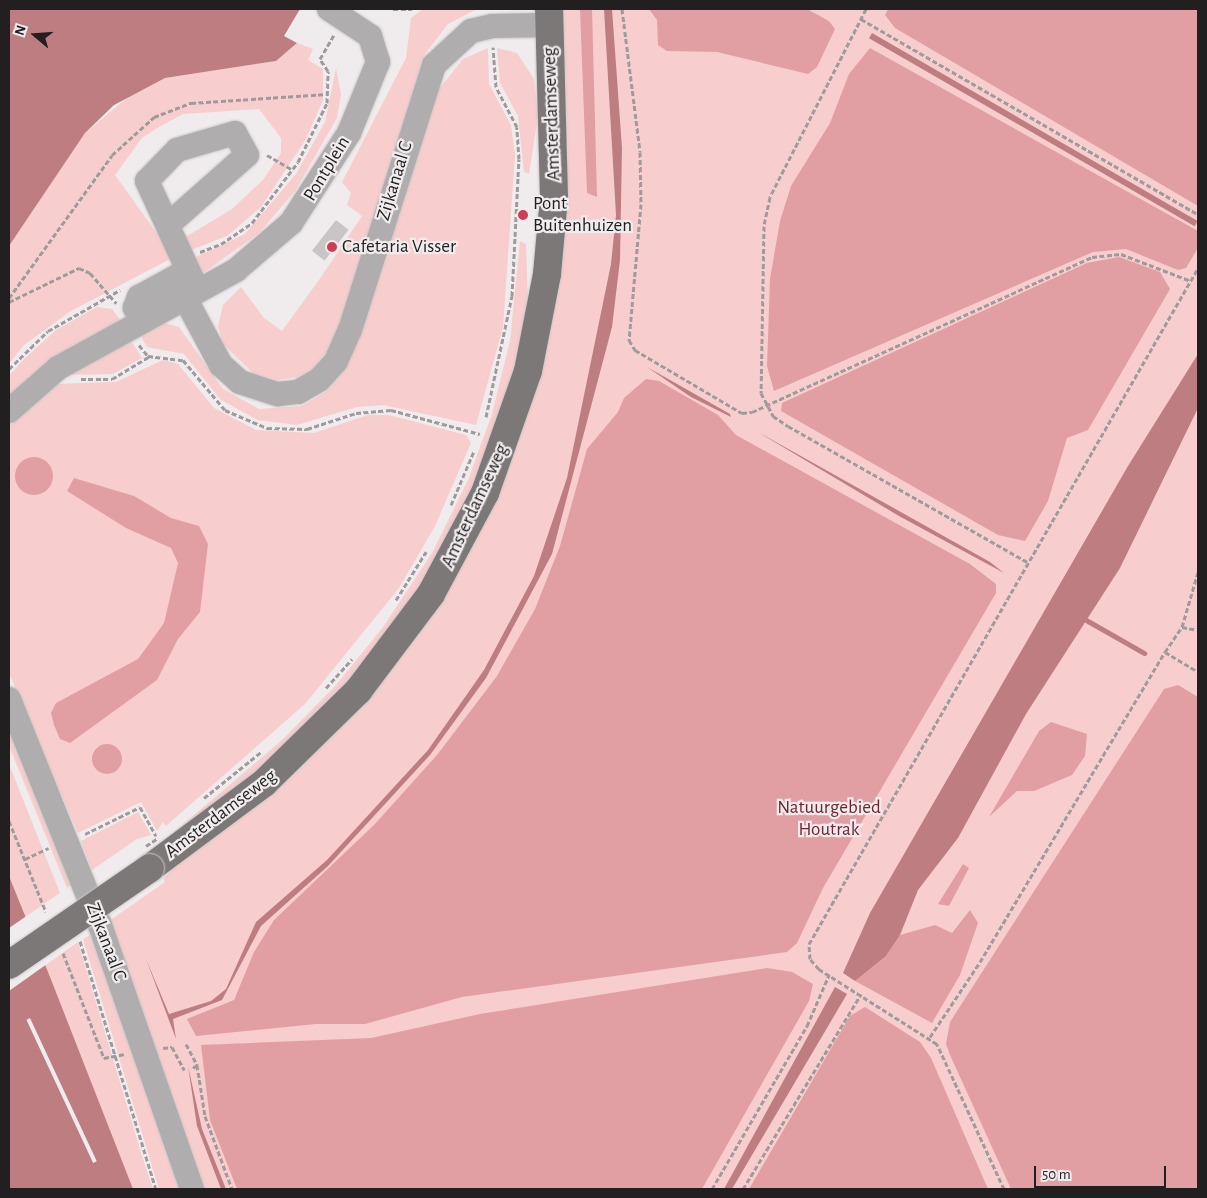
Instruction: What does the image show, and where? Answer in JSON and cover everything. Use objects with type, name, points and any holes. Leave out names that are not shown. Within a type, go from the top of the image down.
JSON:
[{"type":"main road","name":"Amsterdamseweg","points":[[9,965],[150,868],[264,783],[335,716],[409,626],[468,528],[520,400],[544,290],[554,198],[549,17]]},
{"type":"street","name":"Pontplein","points":[[185,298],[274,242],[332,164],[362,109],[378,62],[370,36],[337,13]]},
{"type":"street","name":"Zijkanaal C","points":[[185,298],[221,364],[240,382],[278,394],[298,392],[319,380],[336,361],[350,330],[434,65],[462,35],[492,26],[549,17]]},
{"type":"street","points":[[135,323],[139,297],[181,274],[192,279],[169,224],[148,181],[177,150],[235,133],[247,155],[169,224]]},
{"type":"street","points":[[9,412],[45,378],[135,323],[185,298]]},
{"type":"street","name":"Zijkanaal C","points":[[9,699],[100,925],[192,1189]]},
{"type":"path","points":[[394,9],[412,9]]},
{"type":"path","points":[[622,9],[640,152],[641,204],[629,340],[635,350],[742,413],[766,405],[1092,257],[1121,254],[1191,281]]},
{"type":"path","points":[[866,9],[775,184],[766,213],[758,368],[766,405],[788,426],[1027,562]]},
{"type":"path","points":[[183,258],[221,244],[246,228],[293,170],[324,111],[328,71],[320,60],[337,13]]},
{"type":"path","points":[[861,19],[1198,214]]},
{"type":"path","name":"Amsterdamseweg","points":[[448,511],[480,434],[508,323],[520,159],[517,127],[496,86],[492,26]]},
{"type":"path","points":[[247,155],[262,152],[293,170]]},
{"type":"path","points":[[9,302],[79,268],[111,295],[135,323],[144,353],[150,356],[183,360],[225,410],[267,428],[307,429],[356,414],[390,410],[480,434]]},
{"type":"path","points":[[1004,1189],[948,1064],[930,1037],[830,975],[810,959],[813,934],[1198,268]]},
{"type":"path","points":[[9,369],[48,331],[125,287]]},
{"type":"path","points":[[45,378],[106,380],[150,356]]},
{"type":"path","name":"Amsterdamseweg","points":[[391,608],[432,542]]},
{"type":"path","points":[[930,1037],[980,962],[1165,652],[1182,627],[1198,572]]},
{"type":"path","points":[[1182,627],[1198,630]]},
{"type":"path","points":[[321,694],[357,652]]},
{"type":"path","points":[[1165,652],[1198,672]]},
{"type":"path","name":"Amsterdamseweg","points":[[196,805],[264,750]]},
{"type":"path","name":"Amsterdamseweg","points":[[92,832],[140,807],[158,838],[166,832]]},
{"type":"path","points":[[9,820],[50,920]]},
{"type":"path","points":[[60,948],[104,1058],[116,1056],[156,1189]]},
{"type":"path","points":[[712,1189],[807,1026],[830,975]]},
{"type":"path","points":[[743,1189],[861,994]]},
{"type":"path","points":[[186,1044],[195,1066],[205,1116],[232,1189]]},
{"type":"green space","points":[[423,9],[477,9],[448,24],[425,54],[342,321],[328,350],[313,369],[297,377],[277,380],[253,373],[224,345],[218,327],[223,305],[241,287],[264,318],[282,331],[319,280],[362,216],[347,205],[351,193],[342,182],[406,58],[411,18]]},
{"type":"green space","name":"Natuurgebied Houtrak","points":[[563,9],[1198,9],[1198,1189],[202,1189],[109,921],[165,882],[163,879],[173,868],[353,711],[537,381],[560,284],[566,227],[568,147]]},
{"type":"green space","points":[[580,9],[592,9],[597,197],[587,193]]},
{"type":"green space","points":[[649,9],[807,9],[829,21],[835,29],[817,67],[808,74],[717,52],[667,51],[658,45],[657,20]]},
{"type":"green space","points":[[888,9],[1198,9],[1198,206],[895,28],[885,15]]},
{"type":"green space","points":[[297,43],[313,49],[308,60],[323,69],[323,100],[306,139],[261,207],[227,236],[186,252],[184,238],[232,209],[263,180],[281,153],[281,138],[259,109],[183,114],[157,128],[142,138],[115,175],[174,257],[71,311],[24,345],[9,364],[9,246],[85,133],[140,87],[165,78],[276,61]]},
{"type":"green space","points":[[488,48],[489,84],[511,125],[515,155],[503,327],[476,425],[383,405],[357,407],[297,425],[258,420],[221,400],[184,354],[147,347],[140,334],[160,322],[179,327],[223,389],[259,409],[302,406],[327,391],[353,352],[414,153],[439,89],[463,59]]},
{"type":"green space","points":[[497,48],[517,53],[534,79],[538,116],[529,174],[524,172],[518,116],[500,83]]},
{"type":"green space","points":[[870,48],[1198,231],[1198,248],[1186,268],[1178,270],[1126,249],[1093,252],[774,391],[767,366],[770,279],[780,221],[791,186],[830,123],[849,74]]},
{"type":"green space","points":[[336,68],[341,94],[337,118],[295,191],[259,233],[199,276],[192,259],[245,234],[296,174],[325,122]]},
{"type":"green space","points":[[520,241],[526,244],[528,306],[517,363],[494,441],[440,558],[373,657],[272,762],[174,837],[172,834],[282,740],[336,685],[383,627],[432,553],[468,480],[492,414],[510,341]]},
{"type":"green space","points":[[1119,257],[1160,272],[1170,289],[1088,430],[1067,438],[1048,501],[1025,541],[998,535],[781,411],[782,403],[1087,263]]},
{"type":"green space","points":[[97,307],[112,309],[120,320],[9,399],[9,376],[23,360],[56,330]]},
{"type":"green space","points":[[131,341],[142,358],[113,374],[64,375]]},
{"type":"green space","points":[[163,360],[178,364],[214,408],[256,430],[314,433],[368,415],[389,415],[466,435],[471,443],[435,526],[399,588],[305,704],[166,826],[163,822],[157,831],[141,802],[78,833],[9,673],[9,426],[54,384],[116,382]]},
{"type":"green space","points":[[646,379],[659,381],[718,415],[736,435],[970,564],[996,584],[996,593],[823,888],[797,943],[787,952],[462,997],[365,1024],[316,1024],[196,1036],[187,1019],[234,1000],[254,952],[274,920],[374,825],[437,755],[497,676],[535,609],[560,546],[587,449],[618,412],[624,398]]},
{"type":"green space","points":[[34,457],[41,458],[47,463],[52,469],[52,483],[47,489],[41,494],[34,495],[27,494],[21,489],[16,483],[15,476],[16,469],[21,463],[27,458]]},
{"type":"green space","points":[[74,478],[134,496],[171,518],[199,526],[208,544],[200,612],[178,639],[157,680],[70,743],[60,739],[54,725],[51,713],[56,703],[138,659],[164,623],[178,563],[171,548],[126,528],[67,491]]},
{"type":"green space","points":[[1178,685],[1198,697],[1198,1189],[1011,1189],[950,1055],[946,1044],[950,1022],[1164,689]]},
{"type":"green space","points":[[1051,722],[1087,734],[1085,756],[1072,775],[1034,791],[1017,791],[989,817],[1039,731]]},
{"type":"green space","points":[[9,726],[72,884],[67,888],[9,746]]},
{"type":"green space","points":[[107,744],[118,748],[122,759],[118,770],[107,774],[96,770],[92,759],[96,748]]},
{"type":"green space","points":[[9,764],[60,893],[9,928],[24,912],[9,876]]},
{"type":"green space","points":[[138,812],[151,835],[137,839],[92,870],[81,841]]},
{"type":"green space","points":[[963,864],[969,868],[949,906],[938,904]]},
{"type":"green space","points":[[970,910],[978,923],[960,975],[932,1023],[855,981],[886,956],[900,935],[935,925],[952,933]]},
{"type":"green space","points":[[90,935],[115,993],[183,1189],[159,1189],[83,939]]},
{"type":"green space","points":[[78,942],[153,1189],[9,1189],[9,991]]},
{"type":"green space","points":[[767,968],[792,972],[813,984],[809,1001],[702,1189],[237,1189],[210,1120],[201,1045],[371,1038],[480,1014]]},
{"type":"green space","points":[[865,1007],[920,1042],[931,1058],[988,1189],[749,1189],[850,1016]]},
{"type":"shaded area","points":[[9,9],[300,9],[284,36],[297,43],[276,61],[165,78],[114,105],[85,133],[9,246]]},
{"type":"shaded area","points":[[604,9],[612,9],[622,148],[620,260],[612,327],[552,554],[486,678],[430,755],[328,866],[261,926],[222,1000],[173,1019],[176,1039],[146,959],[169,1014],[211,1001],[226,989],[256,922],[327,860],[428,750],[484,670],[534,576],[567,478],[611,264],[616,215]]},
{"type":"shaded area","points":[[872,33],[1198,221],[1195,226],[869,38]]},
{"type":"shaded area","points":[[1198,354],[1198,408],[1120,568],[1026,714],[958,838],[918,890],[900,935],[886,956],[855,981],[843,973],[870,913],[1128,466]]},
{"type":"shaded area","points":[[647,367],[730,414],[731,417],[691,397]]},
{"type":"shaded area","points":[[758,432],[990,562],[1004,573],[899,516]]},
{"type":"shaded area","points":[[9,876],[50,977],[133,1189],[9,1189]]},
{"type":"shaded area","points":[[835,987],[847,994],[732,1189],[724,1189]]},
{"type":"shaded area","points":[[188,1066],[202,1129],[226,1189],[221,1189],[197,1126]]},
{"type":"pier","points":[[28,915],[47,964],[9,991],[9,928]]},
{"type":"pier","points":[[30,1018],[97,1161],[93,1163],[26,1020]]},
{"type":"building","points":[[336,220],[349,230],[325,261],[312,251]]},
{"type":"waterway","points":[[1086,620],[1144,653]]},
{"type":"place","name":"Pont Buitenhuizen","points":[[523,215]]},
{"type":"place","name":"Cafetaria Visser","points":[[332,247]]}]
